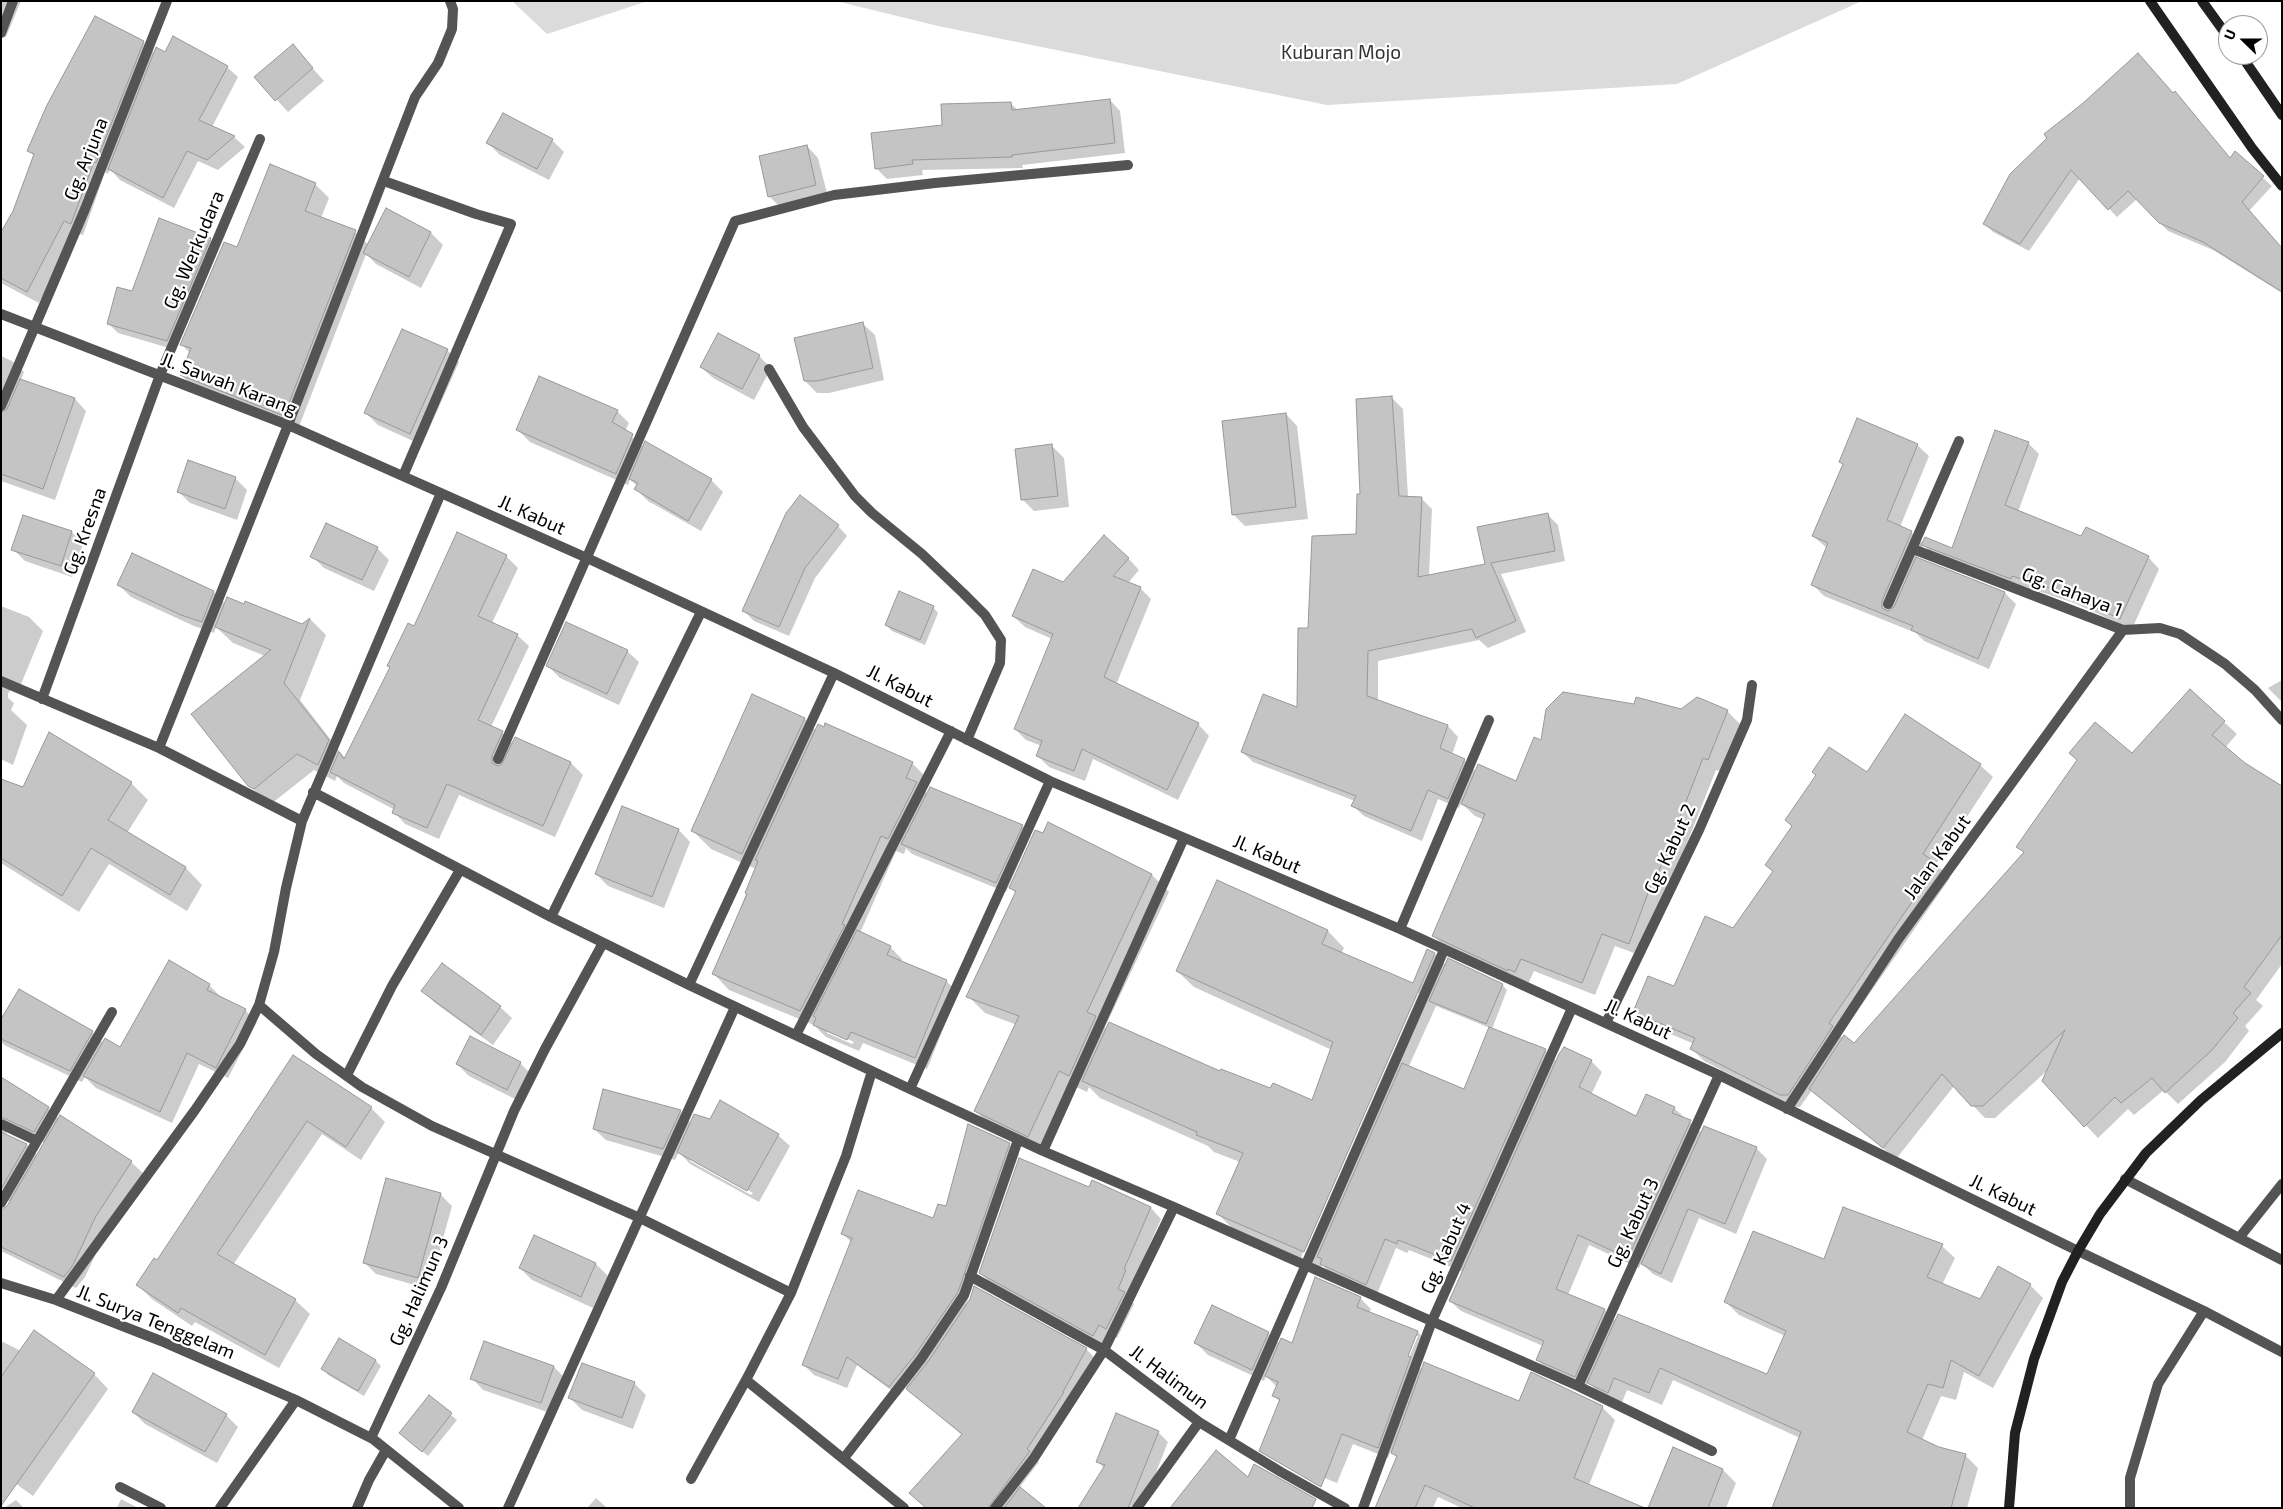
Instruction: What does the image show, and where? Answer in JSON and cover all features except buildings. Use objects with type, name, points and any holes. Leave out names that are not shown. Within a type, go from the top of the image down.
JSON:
[{"type":"main road","points":[[2150,1],[2252,148],[2282,186]]},
{"type":"main road","points":[[2202,1],[2218,23]]},
{"type":"main road","points":[[2248,65],[2282,115]]},
{"type":"main road","points":[[2010,1508],[2015,1433],[2034,1359],[2062,1282],[2078,1251],[2100,1214],[2125,1179],[2174,1124],[2282,1033]]},
{"type":"street","points":[[1,33],[13,1]]},
{"type":"street","name":"Gg. Arjuna","points":[[1,406],[88,200],[167,1]]},
{"type":"street","points":[[159,748],[384,181],[415,97],[438,64],[452,29],[453,9],[450,1]]},
{"type":"street","name":"Gg. Werkudara","points":[[160,375],[260,139]]},
{"type":"street","points":[[498,759],[735,221],[834,195],[935,183],[1128,165]]},
{"type":"street","points":[[384,181],[476,214],[511,224],[403,476]]},
{"type":"street","name":"Jl. Sawah Karang","points":[[1,314],[288,425],[441,493]]},
{"type":"street","points":[[770,369],[803,426],[855,496],[872,513],[922,554],[963,593],[985,615],[1001,640],[1000,663],[967,740]]},
{"type":"street","name":"Gg. Kresna","points":[[42,699],[160,375]]},
{"type":"street","points":[[1888,604],[1959,442]]},
{"type":"street","points":[[56,1300],[201,1102],[240,1044],[259,1005],[274,952],[286,888],[302,821],[441,493]]},
{"type":"street","name":"Jl. Kabut","points":[[441,493],[834,672],[1050,781],[1400,929],[1720,1075],[1787,1110],[2204,1311],[2282,1352]]},
{"type":"street","name":"Gg. Cahaya 1","points":[[1913,549],[2124,630],[2160,628],[2180,634],[2225,664],[2255,690],[2282,720]]},
{"type":"street","points":[[551,917],[701,612]]},
{"type":"street","name":"Jalan Kabut","points":[[1787,1110],[1899,938],[2124,630]]},
{"type":"street","points":[[689,985],[834,672]]},
{"type":"street","points":[[1,681],[159,748],[302,821]]},
{"type":"street","name":"Gg. Kabut 2","points":[[1606,1023],[1698,830],[1747,720],[1752,684]]},
{"type":"street","points":[[1400,929],[1489,720]]},
{"type":"street","points":[[796,1035],[951,731]]},
{"type":"street","points":[[910,1089],[1050,781]]},
{"type":"street","points":[[313,792],[551,917],[735,1007],[1018,1140],[1578,1386],[1712,1451]]},
{"type":"street","points":[[1043,1151],[1184,838]]},
{"type":"street","points":[[347,1076],[392,986],[460,870]]},
{"type":"street","name":"Gg. Halimun 3","points":[[371,1438],[441,1288],[514,1111],[545,1049],[604,943]]},
{"type":"street","points":[[1229,1440],[1444,950]]},
{"type":"street","points":[[259,1005],[316,1054],[362,1087],[432,1126],[495,1156],[640,1218],[791,1293]]},
{"type":"street","points":[[508,1508],[735,1007]]},
{"type":"street","name":"Gg. Kabut 4","points":[[1363,1508],[1432,1321],[1572,1008]]},
{"type":"street","points":[[1,1202],[112,1012]]},
{"type":"street","points":[[691,1479],[746,1380],[791,1293],[846,1156],[872,1071]]},
{"type":"street","name":"Gg. Kabut 3","points":[[1578,1386],[1720,1075]]},
{"type":"street","points":[[1,1124],[37,1141]]},
{"type":"street","points":[[844,1458],[943,1328],[964,1295],[1018,1140]]},
{"type":"street","points":[[2125,1179],[2282,1260]]},
{"type":"street","points":[[2239,1238],[2282,1184]]},
{"type":"street","points":[[995,1508],[1034,1458],[1104,1350],[1174,1207]]},
{"type":"street","name":"Jl. Halimun","points":[[970,1276],[1104,1350],[1199,1422],[1345,1508]]},
{"type":"street","name":"Jl. Surya Tenggelam","points":[[1,1283],[56,1300],[161,1342],[296,1400],[371,1438],[459,1508]]},
{"type":"street","points":[[2130,1508],[2130,1478],[2158,1384],[2204,1311]]},
{"type":"street","points":[[746,1380],[904,1508]]},
{"type":"street","points":[[220,1508],[296,1400]]},
{"type":"street","points":[[1137,1508],[1199,1422]]},
{"type":"street","points":[[357,1508],[386,1450]]},
{"type":"street","points":[[120,1487],[161,1508]]},
{"type":"green space","points":[[512,1],[648,1],[547,34]]},
{"type":"green space","name":"Kuburan Mojo","points":[[836,1],[1862,1],[1677,84],[1327,105],[938,26]]}]
